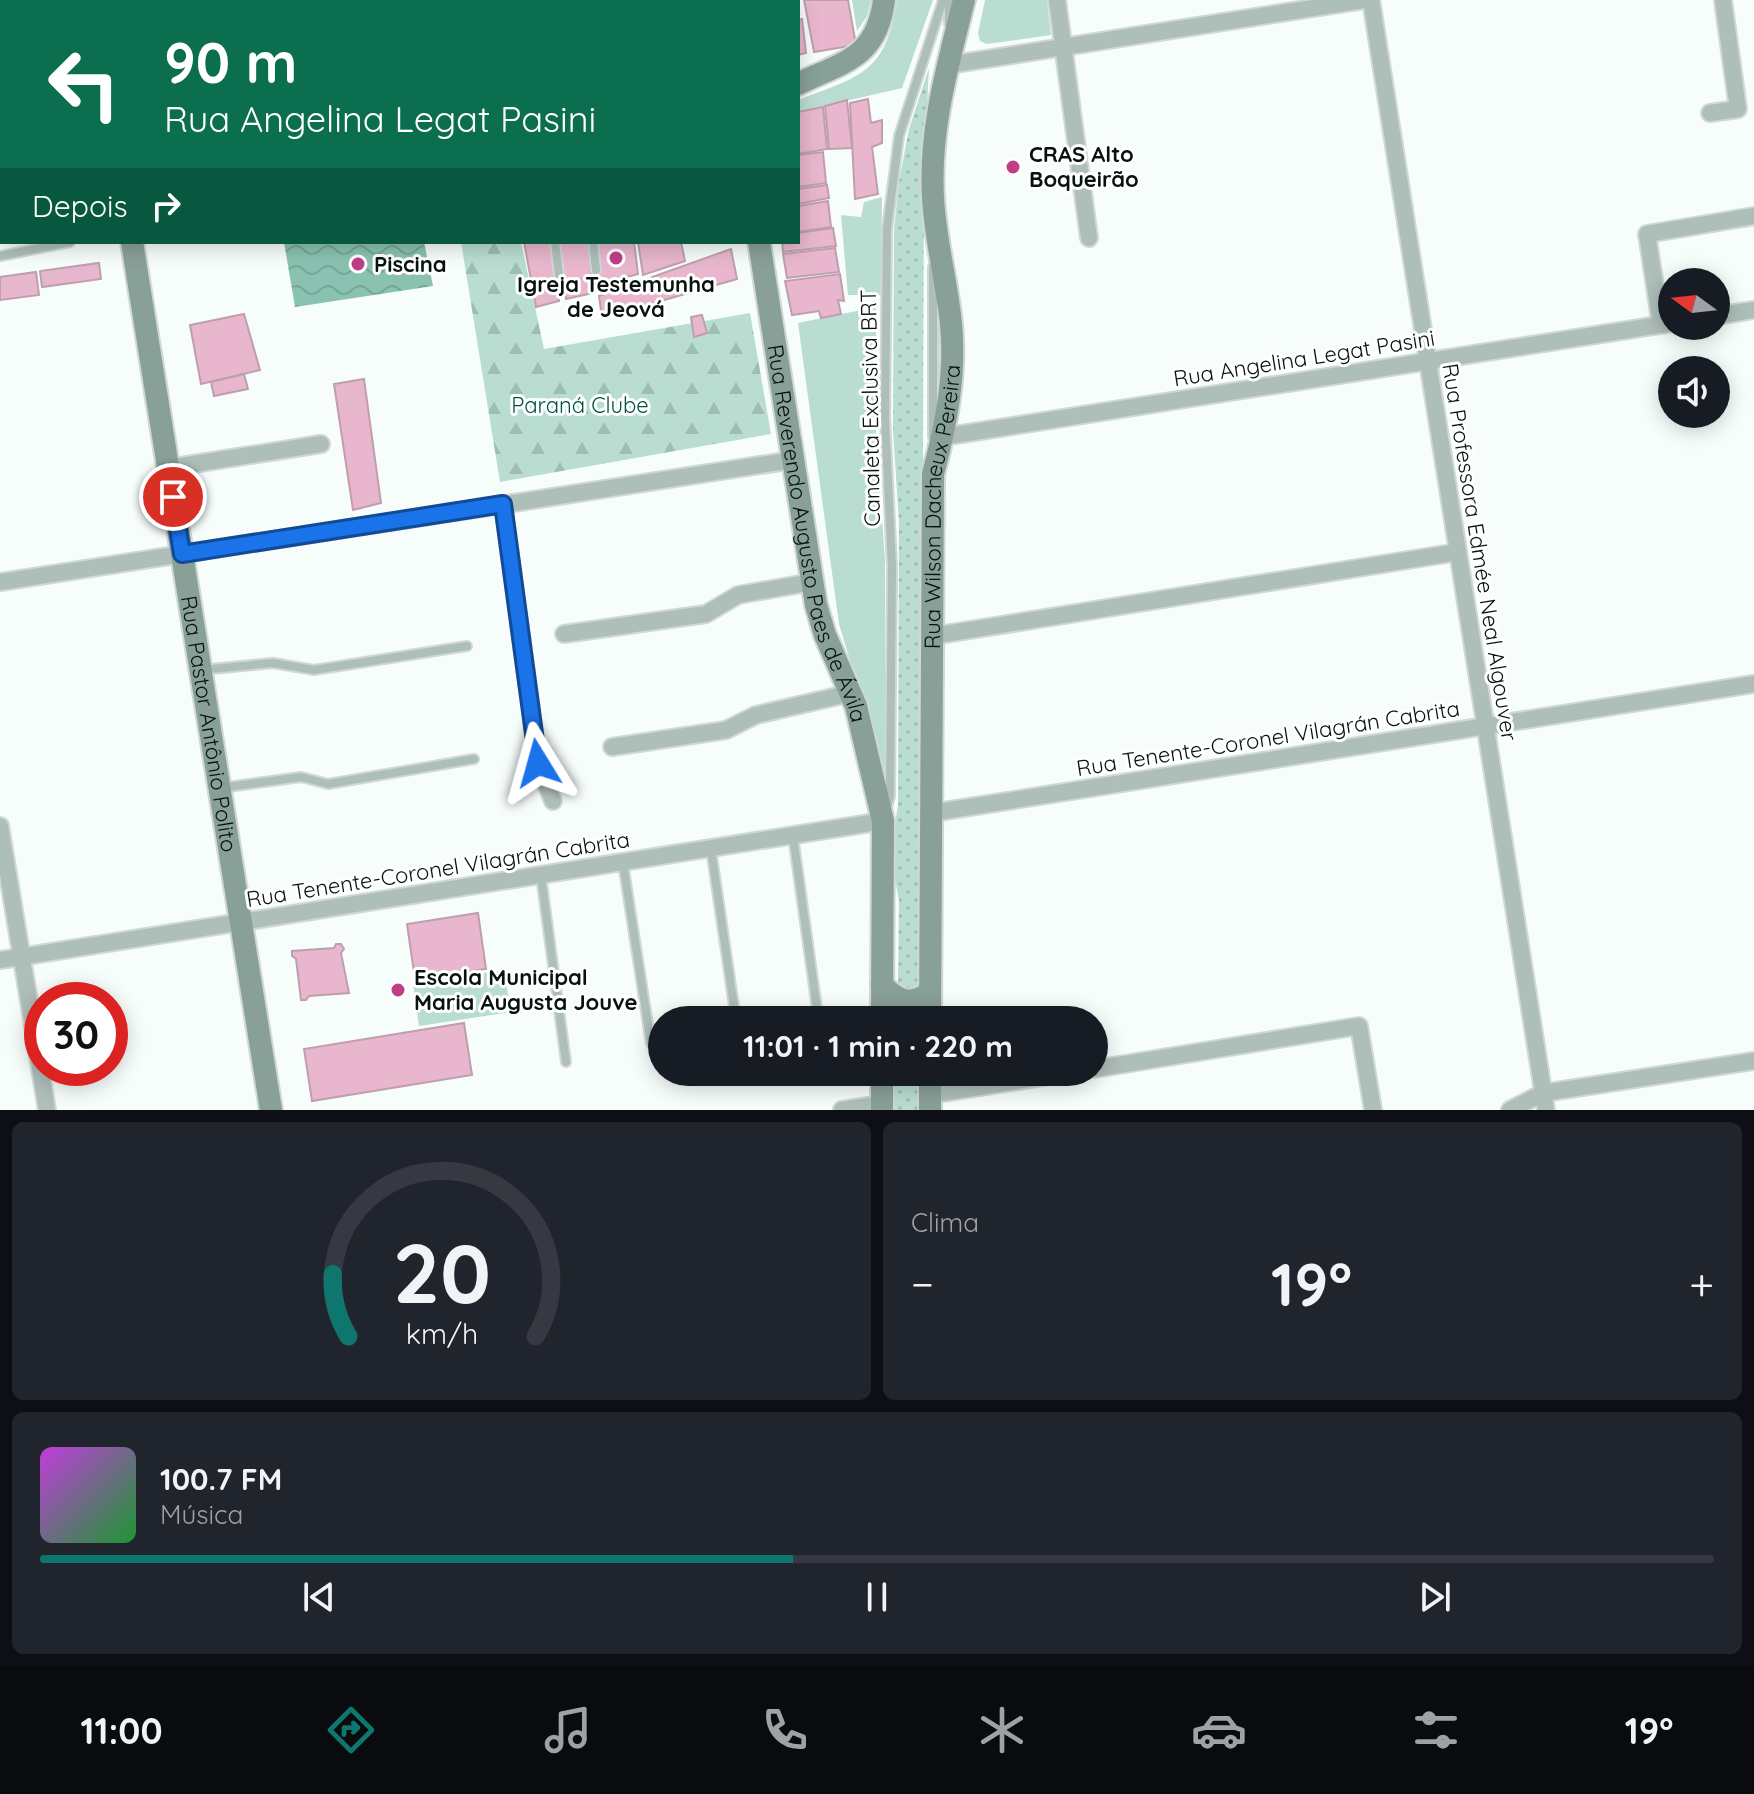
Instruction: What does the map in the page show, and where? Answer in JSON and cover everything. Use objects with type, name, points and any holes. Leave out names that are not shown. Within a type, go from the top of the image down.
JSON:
[{"type":"main road","points":[[800,83],[845,64],[870,42],[880,20],[884,0]]},
{"type":"main road","name":"Rua Wilson Dacheux Pereira","points":[[930,1006],[933,474],[952,373],[952,347],[933,199],[935,129],[964,0]]},
{"type":"main road","name":"Rua Pastor Antônio Polito","points":[[132,244],[271,1110]]},
{"type":"main road","name":"Rua Reverendo Augusto Paes de Ávila","points":[[759,244],[812,582],[820,619],[851,693],[869,753],[883,821]]},
{"type":"main road","points":[[882,1006],[883,821]]},
{"type":"main road","points":[[882,985],[903,1001],[912,1002],[930,992]]},
{"type":"main road","points":[[882,1086],[882,1107]]},
{"type":"street","points":[[1057,0],[1089,238]]},
{"type":"street","points":[[948,65],[1364,0]]},
{"type":"street","name":"Rua Professora Edmée Neal Algouver","points":[[1371,0],[1546,1110]]},
{"type":"street","points":[[1710,113],[1738,109],[1723,0]]},
{"type":"street","points":[[1658,284],[1647,234],[1754,216]]},
{"type":"street","points":[[1730,314],[1754,310]]},
{"type":"street","name":"Rua Angelina Legat Pasini","points":[[942,437],[1658,325]]},
{"type":"street","points":[[168,468],[321,444]]},
{"type":"street","points":[[0,582],[793,460]]},
{"type":"street","points":[[503,504],[538,763],[553,801]]},
{"type":"street","points":[[932,636],[1458,552]]},
{"type":"street","points":[[564,634],[706,614],[738,595],[812,582]]},
{"type":"street","name":"Rua Tenente-Coronel Vilagrán Cabrita","points":[[931,813],[1754,684]]},
{"type":"street","points":[[612,747],[726,730],[756,715],[851,693]]},
{"type":"street","name":"Rua Tenente-Coronel Vilagrán Cabrita","points":[[0,960],[883,821]]},
{"type":"street","points":[[0,826],[47,1110]]},
{"type":"street","points":[[1108,1067],[1359,1026],[1373,1110]]},
{"type":"street","points":[[1510,1110],[1543,1093],[1754,1061]]},
{"type":"street","points":[[930,1103],[1009,1086]]},
{"type":"street","points":[[842,1110],[882,1107]]},
{"type":"lane","name":"Canaleta Exclusiva BRT","points":[[883,821],[890,796],[892,582],[885,418],[887,229],[899,136],[943,0]]},
{"type":"lane","points":[[948,65],[949,0]]},
{"type":"lane","points":[[933,199],[933,474]]},
{"type":"lane","points":[[555,244],[559,275]]},
{"type":"lane","points":[[593,244],[596,270]]},
{"type":"lane","points":[[0,256],[31,246]]},
{"type":"lane","points":[[201,670],[273,663],[314,670],[467,646]]},
{"type":"lane","points":[[220,788],[301,777],[328,784],[474,759]]},
{"type":"lane","points":[[793,835],[817,1006]]},
{"type":"lane","points":[[711,848],[734,1006]]},
{"type":"lane","points":[[623,862],[648,1024]]},
{"type":"lane","points":[[541,875],[566,1062]]},
{"type":"green space","points":[[852,0],[871,0],[867,16],[857,31]]},
{"type":"green space","points":[[897,0],[933,0],[902,88],[800,112],[800,99],[838,85],[867,68],[886,43]]},
{"type":"green space","points":[[985,0],[1047,0],[1051,35],[987,44],[980,41],[978,33]]},
{"type":"green space","points":[[929,68],[924,167],[921,985],[907,990],[898,985],[899,900],[892,865],[898,805],[899,523],[893,431],[894,230],[909,129]]},
{"type":"green space","points":[[882,197],[881,295],[848,295],[841,215],[861,217],[864,202]]},
{"type":"green space","name":"Paraná Clube","points":[[461,244],[521,244],[544,349],[750,313],[771,434],[500,482]]},
{"type":"green space","points":[[876,307],[876,435],[885,560],[885,776],[839,624],[798,323]]},
{"type":"green space","points":[[504,970],[511,1012],[419,1026],[413,984]]},
{"type":"green space","points":[[895,1086],[922,1086],[922,1110],[895,1110]]},
{"type":"water","name":"Piscina","points":[[284,244],[424,244],[433,286],[295,307]]},
{"type":"building","points":[[804,0],[848,0],[856,45],[814,52]]},
{"type":"building","points":[[800,20],[806,53],[800,54]]},
{"type":"building","points":[[868,99],[871,123],[882,120],[882,143],[872,147],[878,194],[855,199],[850,103]]},
{"type":"building","points":[[847,100],[852,148],[829,149],[825,106]]},
{"type":"building","points":[[823,107],[827,149],[800,154],[800,112]]},
{"type":"building","points":[[823,152],[826,183],[800,187],[800,155]]},
{"type":"building","points":[[827,185],[829,198],[800,204],[800,189]]},
{"type":"building","points":[[828,201],[831,227],[800,232],[800,206]]},
{"type":"building","points":[[833,228],[836,246],[783,252],[782,244],[800,244],[800,233]]},
{"type":"building","points":[[524,244],[552,244],[559,301],[536,307]]},
{"type":"building","points":[[558,244],[588,244],[593,293],[566,299]]},
{"type":"building","name":"Igreja Testemunha de Jeová","points":[[595,244],[634,244],[638,274],[600,284]]},
{"type":"building","points":[[638,244],[681,244],[685,261],[643,275]]},
{"type":"building","points":[[835,248],[839,272],[787,278],[783,254]]},
{"type":"building","points":[[731,249],[737,279],[602,318],[599,296]]},
{"type":"building","points":[[99,263],[101,279],[42,287],[40,271]]},
{"type":"building","points":[[36,272],[39,295],[0,300],[0,277]]},
{"type":"building","points":[[840,274],[844,301],[838,300],[841,314],[821,318],[819,311],[792,315],[785,281]]},
{"type":"building","points":[[244,314],[260,370],[201,384],[190,325]]},
{"type":"building","points":[[702,315],[707,333],[694,337],[691,317]]},
{"type":"building","points":[[244,374],[248,389],[214,396],[211,382]]},
{"type":"building","points":[[364,379],[381,503],[353,510],[334,384]]},
{"type":"building","points":[[478,913],[486,969],[415,979],[407,924]]},
{"type":"building","points":[[336,944],[341,944],[344,949],[341,953],[349,993],[309,996],[301,1000],[296,959],[292,951],[334,948]]},
{"type":"building","points":[[464,1023],[472,1075],[312,1101],[304,1049]]},
{"type":"place","name":"CRAS Alto Boqueirão","points":[[1013,167]]},
{"type":"place","name":"Igreja Testemunha de Jeová","points":[[616,258]]},
{"type":"place","name":"Piscina","points":[[358,264]]},
{"type":"place","name":"Escola Municipal Maria Augusta Jouve","points":[[398,990]]},
{"type":"route","points":[[173,497],[182,554],[503,504],[538,763]]}]
